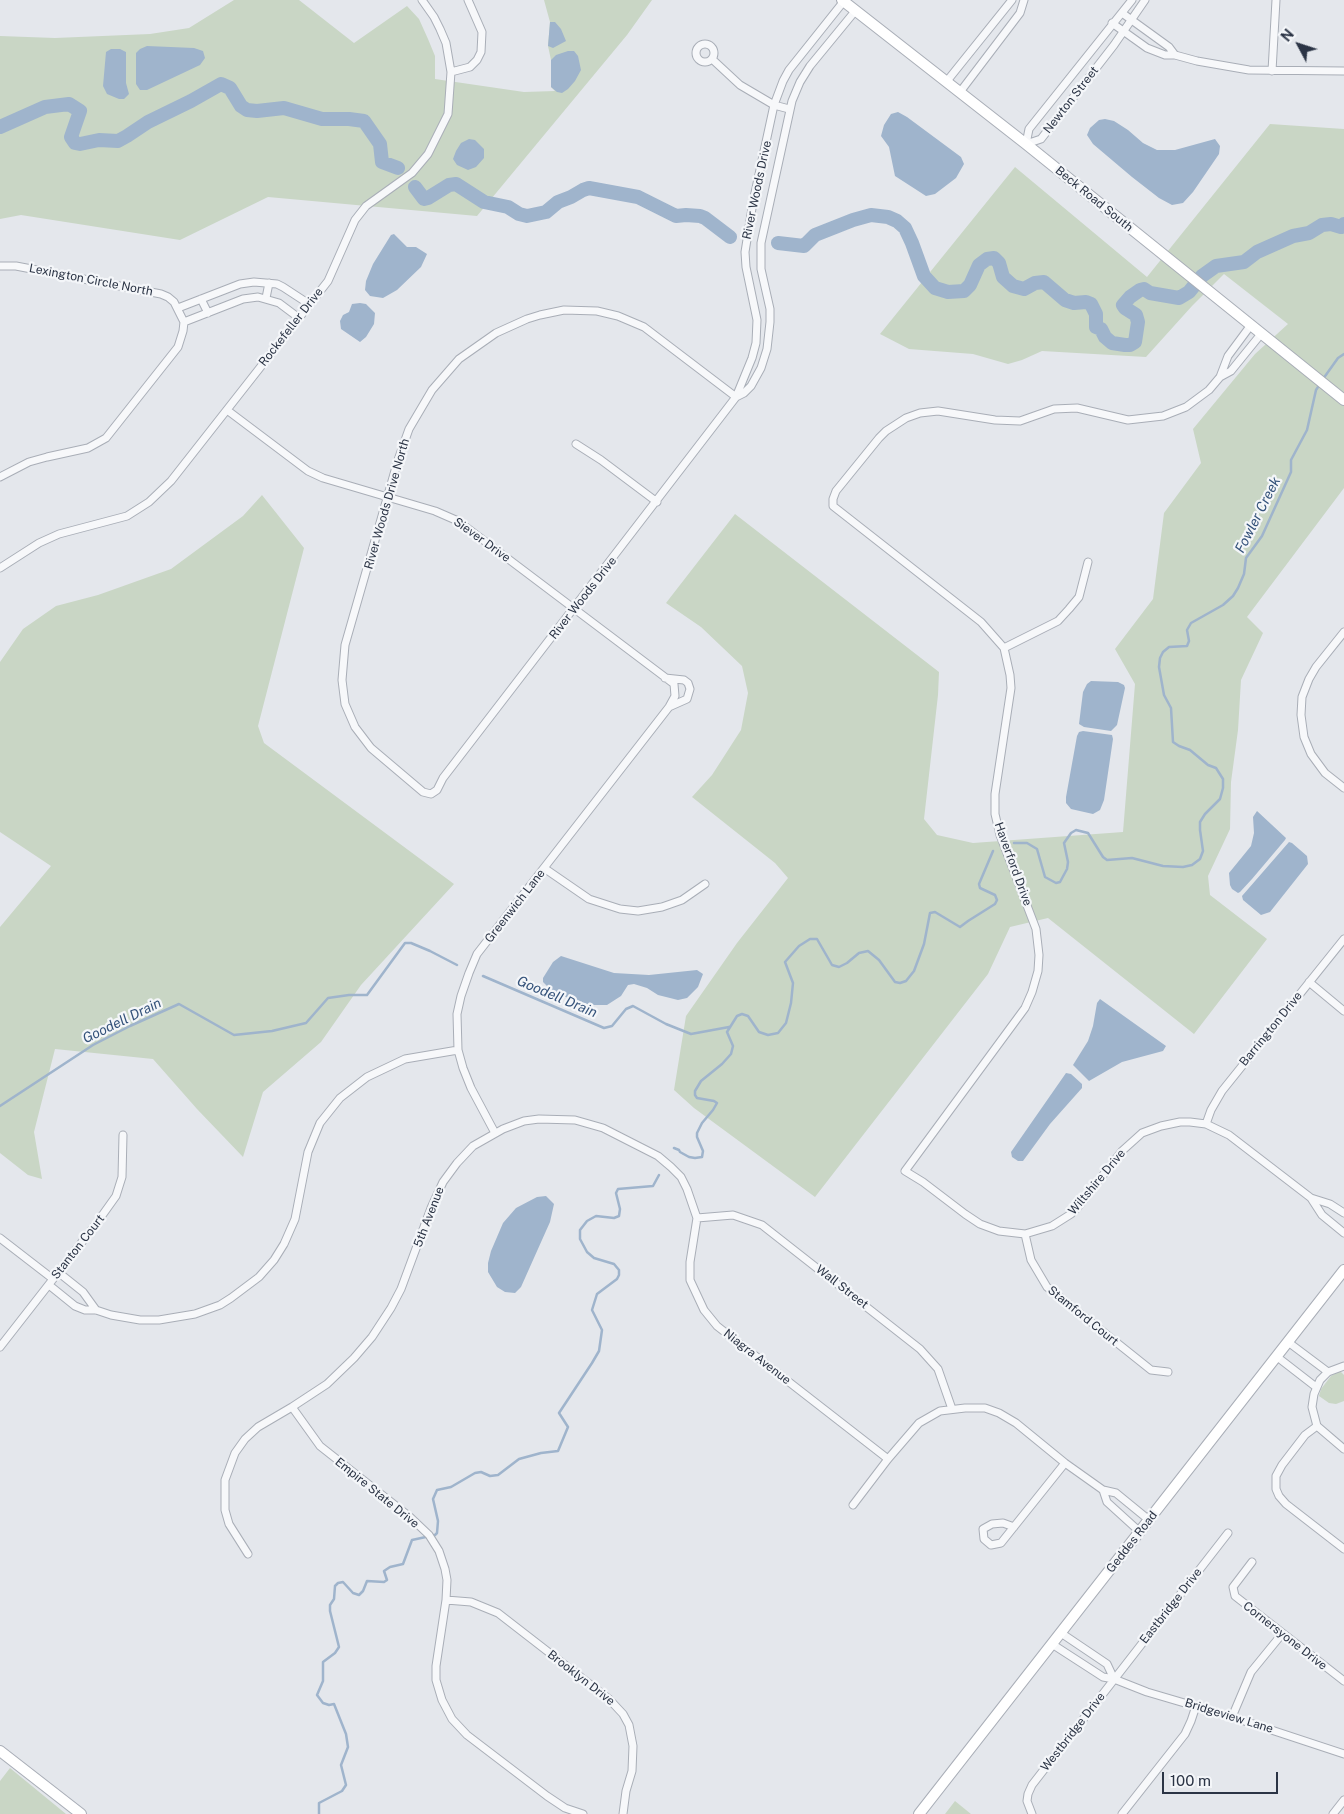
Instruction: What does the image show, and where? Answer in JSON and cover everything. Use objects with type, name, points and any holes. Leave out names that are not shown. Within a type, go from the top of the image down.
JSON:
[{"type":"main road","name":"Beck Road South","points":[[843,0],[1026,144],[1344,400]]},
{"type":"main road","name":"Geddes Road","points":[[919,1814],[1344,1270]]},
{"type":"main road","points":[[0,1751],[82,1814]]},
{"type":"street","name":"Rockefeller Drive","points":[[0,568],[40,543],[59,534],[127,516],[149,502],[171,482],[328,280],[355,220],[366,206],[412,173],[428,154],[448,114],[451,72],[446,43],[434,17],[422,0]]},
{"type":"street","points":[[451,72],[470,67],[477,60],[481,52],[482,32],[468,0]]},
{"type":"street","name":"River Woods Drive","points":[[428,793],[437,790],[444,778],[736,397],[756,343],[757,320],[747,274],[745,252],[774,105],[789,70],[843,0]]},
{"type":"street","points":[[946,81],[1012,0]]},
{"type":"street","points":[[960,92],[1020,13],[1024,0]]},
{"type":"street","name":"Newton Street","points":[[1132,0],[1029,129],[1026,144],[1041,139],[1124,32],[1145,0]]},
{"type":"street","points":[[1272,71],[1276,0]]},
{"type":"street","name":"River Woods Drive","points":[[736,397],[748,390],[756,378],[769,338],[770,309],[761,269],[761,243],[789,109],[805,73],[856,10]]},
{"type":"street","points":[[1122,13],[1169,47],[1175,54]]},
{"type":"street","points":[[1112,23],[1156,52],[1165,55],[1175,54],[1197,61],[1234,68],[1272,71],[1344,71]]},
{"type":"street","points":[[712,59],[740,84],[774,105],[789,109]]},
{"type":"street","name":"Lexington Circle North","points":[[0,266],[16,266],[155,292],[168,297],[178,308],[184,322]]},
{"type":"street","points":[[178,308],[240,284],[254,282],[269,283],[283,287],[309,304]]},
{"type":"street","points":[[266,298],[269,283]]},
{"type":"street","points":[[0,477],[29,462],[47,456],[88,448],[106,438],[178,346],[184,331],[184,322],[250,297],[266,298],[280,303],[299,318]]},
{"type":"street","points":[[201,299],[208,313]]},
{"type":"street","name":"River Woods Drive North","points":[[428,793],[419,789],[378,755],[364,740],[350,716],[342,688],[342,666],[345,645],[409,429],[423,402],[440,380],[459,359],[483,341],[509,327],[540,315],[564,310],[586,310],[608,313],[628,320],[654,334],[736,397]]},
{"type":"street","points":[[1220,376],[1228,356],[1251,326]]},
{"type":"street","points":[[1220,376],[1231,371],[1261,334]]},
{"type":"street","name":"Haverford Drive","points":[[904,1171],[1025,1008],[1038,972],[1039,955],[1036,929],[1000,835],[995,814],[995,794],[1010,688],[1010,675],[1004,648],[981,622],[840,513],[833,506],[836,491],[878,438],[892,426],[920,413],[938,411],[996,420],[1020,421],[1054,409],[1077,408],[1117,418],[1146,419],[1163,416],[1186,407],[1209,390],[1220,376]]},
{"type":"street","name":"Siever Drive","points":[[227,410],[308,472],[435,511],[458,521],[674,684],[674,689]]},
{"type":"street","points":[[576,444],[601,460],[656,502]]},
{"type":"street","points":[[1004,648],[1058,621],[1070,609],[1079,597],[1088,562]]},
{"type":"street","points":[[1344,632],[1316,667],[1309,679],[1302,697],[1300,715],[1304,736],[1311,754],[1325,773],[1344,788]]},
{"type":"street","name":"Siever Drive","points":[[665,678],[684,680],[688,683],[690,689]]},
{"type":"street","name":"Greenwich Lane","points":[[495,1133],[471,1088],[458,1050],[457,1014],[461,996],[477,954],[670,706],[675,696],[674,689]]},
{"type":"street","name":"Greenwich Lane","points":[[670,706],[686,700],[690,689]]},
{"type":"street","points":[[544,868],[589,899],[620,909],[638,911],[662,907],[682,900],[705,884]]},
{"type":"street","name":"Barrington Drive","points":[[1206,1124],[1211,1110],[1222,1091],[1344,938]]},
{"type":"street","points":[[1309,982],[1344,1011]]},
{"type":"street","points":[[0,1238],[51,1282],[75,1306],[85,1310],[96,1310],[128,1319],[159,1320],[195,1314],[220,1305],[240,1293],[260,1277],[284,1244],[295,1219],[308,1152],[320,1123],[340,1098],[367,1077],[404,1059],[458,1050]]},
{"type":"street","name":"5th Avenue","points":[[248,1554],[226,1516],[224,1490],[227,1472],[235,1453],[245,1439],[258,1427],[327,1384],[372,1337],[401,1289],[437,1193],[457,1163],[473,1146],[495,1133],[524,1121],[539,1118],[575,1120],[603,1128],[658,1156],[671,1166],[687,1189],[697,1218]]},
{"type":"street","name":"Wiltshire Drive","points":[[904,1171],[923,1182],[980,1224],[999,1231],[1025,1234],[1052,1226],[1071,1214],[1122,1151],[1142,1134],[1161,1126],[1180,1122],[1206,1124],[1229,1135],[1311,1198],[1322,1215],[1344,1233]]},
{"type":"street","name":"Stanton Court","points":[[0,1347],[116,1196],[122,1177],[123,1135]]},
{"type":"street","name":"Wiltshire Drive","points":[[1311,1198],[1330,1204],[1344,1213]]},
{"type":"street","name":"Wall Street","points":[[697,1218],[733,1215],[762,1225],[920,1349],[938,1369],[952,1409]]},
{"type":"street","name":"Niagra Avenue","points":[[697,1218],[690,1262],[690,1280],[700,1304],[708,1316],[717,1326],[888,1459]]},
{"type":"street","name":"Stamford Court","points":[[1025,1234],[1034,1268],[1047,1287],[1151,1370],[1168,1372]]},
{"type":"street","points":[[58,1272],[82,1292],[96,1310]]},
{"type":"street","points":[[1288,1342],[1328,1372]]},
{"type":"street","points":[[1276,1356],[1318,1383]]},
{"type":"street","points":[[1344,1366],[1328,1372],[1318,1383],[1312,1407],[1317,1426],[1344,1449]]},
{"type":"street","name":"Empire State Drive","points":[[292,1407],[320,1446],[420,1526],[434,1542],[445,1569],[447,1580],[436,1673],[442,1700],[452,1719],[468,1734],[547,1796],[565,1808],[583,1814]]},
{"type":"street","points":[[853,1505],[888,1459],[919,1423],[940,1411],[984,1408],[999,1412],[1016,1423],[1065,1463],[1103,1490],[1116,1494],[1149,1520]]},
{"type":"street","points":[[1317,1426],[1305,1435],[1282,1465],[1276,1476],[1276,1489],[1286,1504],[1344,1549]]},
{"type":"street","points":[[1014,1527],[1065,1463]]},
{"type":"street","points":[[1103,1490],[1107,1502],[1140,1532]]},
{"type":"street","name":"Eastbridge Drive","points":[[1114,1679],[1228,1533]]},
{"type":"street","name":"Cornersyone Drive","points":[[1252,1562],[1235,1585],[1233,1593],[1238,1599],[1344,1682]]},
{"type":"street","name":"Brooklyn Drive","points":[[446,1600],[471,1602],[498,1613],[609,1699],[624,1714],[630,1725],[633,1746],[632,1771],[626,1791],[623,1814]]},
{"type":"street","points":[[1061,1633],[1107,1664],[1114,1679]]},
{"type":"street","points":[[1232,1717],[1251,1672],[1282,1634]]},
{"type":"street","name":"Bridgeview Lane","points":[[1052,1644],[1103,1677],[1344,1754]]},
{"type":"street","name":"Westbridge Drive","points":[[1032,1814],[1027,1801],[1032,1784],[1114,1679]]},
{"type":"street","points":[[1122,1814],[1184,1734],[1192,1721],[1196,1706]]},
{"type":"street","points":[[1333,1814],[1344,1800]]},
{"type":"green space","points":[[234,0],[299,0],[354,43],[407,6],[419,19],[435,56],[435,79],[524,92],[555,91],[551,87],[551,60],[548,46],[550,22],[544,0],[652,0],[627,35],[477,216],[268,197],[180,240],[21,215],[0,219],[0,36],[55,38],[150,34],[189,28]]},
{"type":"green space","points":[[1270,124],[1344,129],[1344,488],[1247,617],[1263,633],[1241,680],[1238,730],[1231,782],[1230,829],[1208,876],[1210,895],[1267,939],[1194,1034],[1048,918],[1010,927],[988,974],[815,1197],[694,1108],[674,1090],[686,1016],[737,943],[788,878],[775,863],[692,797],[712,775],[741,730],[748,693],[742,666],[701,627],[666,603],[735,514],[939,672],[924,819],[937,835],[973,843],[1123,832],[1135,684],[1115,649],[1153,599],[1164,513],[1201,463],[1193,429],[1255,354],[1288,324],[1224,274],[1146,357],[1042,351],[1008,364],[973,354],[909,349],[880,334],[1015,167],[1147,277]]},
{"type":"green space","points":[[262,495],[304,548],[258,726],[264,743],[454,884],[361,985],[321,1042],[263,1092],[243,1157],[153,1059],[55,1049],[34,1132],[42,1179],[28,1175],[0,1153],[0,927],[51,866],[0,832],[0,662],[23,629],[56,606],[98,595],[171,569],[243,516]]},
{"type":"green space","points":[[1340,1371],[1344,1375],[1344,1401],[1336,1404],[1329,1403],[1319,1396],[1321,1389],[1331,1376]]},
{"type":"green space","points":[[10,1768],[66,1814],[0,1814],[0,1781]]},
{"type":"green space","points":[[955,1801],[971,1814],[945,1814]]},
{"type":"water","points":[[550,22],[555,22],[561,29],[566,41],[553,48],[548,46]]},
{"type":"water","points":[[147,46],[194,48],[203,51],[205,58],[200,65],[147,90],[140,90],[136,84],[136,53]]},
{"type":"water","points":[[111,49],[120,49],[126,52],[126,83],[129,94],[124,99],[107,94],[103,86],[106,52]]},
{"type":"water","points":[[574,51],[578,56],[581,70],[568,89],[562,93],[557,92],[551,87],[551,60],[556,55]]},
{"type":"water","points":[[898,112],[961,157],[964,164],[956,178],[935,194],[926,196],[895,176],[889,147],[881,136],[884,125],[891,114]]},
{"type":"water","points":[[1099,120],[1114,121],[1143,143],[1157,150],[1175,150],[1215,139],[1220,146],[1219,154],[1193,192],[1183,203],[1172,205],[1159,198],[1093,144],[1087,135],[1090,128]]},
{"type":"water","points":[[469,139],[475,140],[484,149],[484,158],[476,167],[468,170],[457,165],[453,159],[461,143]]},
{"type":"water","points":[[394,234],[407,247],[416,247],[427,254],[421,267],[397,290],[383,298],[370,296],[365,290],[366,281],[373,264],[391,235]]},
{"type":"water","points":[[352,304],[366,304],[375,313],[374,324],[366,337],[360,342],[341,329],[340,321],[343,315],[349,312]]},
{"type":"water","points":[[1091,681],[1118,682],[1124,685],[1125,688],[1117,725],[1111,731],[1084,727],[1079,724],[1083,692]]},
{"type":"water","points":[[1079,732],[1112,735],[1113,739],[1104,800],[1100,810],[1093,814],[1071,809],[1066,803],[1077,736]]},
{"type":"water","points":[[1257,811],[1286,838],[1238,893],[1230,885],[1229,873],[1251,846],[1254,833],[1253,817]]},
{"type":"water","points":[[1289,842],[1307,856],[1308,864],[1270,912],[1261,915],[1243,900],[1242,896]]},
{"type":"water","points":[[561,956],[614,973],[649,975],[697,970],[703,974],[698,987],[687,998],[678,1000],[658,995],[647,988],[634,984],[628,985],[621,996],[607,1005],[591,1005],[570,999],[551,990],[543,982],[543,978],[553,962]]},
{"type":"water","points":[[1100,999],[1166,1046],[1163,1051],[1122,1062],[1089,1081],[1073,1065],[1088,1041],[1097,1003]]},
{"type":"water","points":[[1066,1073],[1071,1074],[1082,1084],[1082,1088],[1050,1124],[1023,1161],[1018,1161],[1012,1157],[1011,1152]]},
{"type":"water","points":[[546,1196],[554,1204],[550,1222],[521,1287],[515,1293],[505,1292],[497,1287],[488,1272],[491,1251],[503,1223],[516,1208],[537,1197]]},
{"type":"waterway","points":[[0,127],[45,107],[69,104],[80,111],[71,137],[75,143],[80,144],[99,140],[118,141],[148,122],[221,84],[230,88],[241,106],[247,110],[257,111],[284,108],[322,119],[364,121],[380,144],[382,162],[398,168]]},
{"type":"waterway","points":[[415,187],[424,199],[449,185],[456,184],[484,202],[508,207],[519,214],[527,216],[546,212],[558,202],[589,188],[638,197],[676,216],[700,216],[730,237]]},
{"type":"waterway","points":[[778,243],[804,246],[815,235],[853,220],[871,215],[888,217],[897,221],[905,228],[924,276],[935,288],[948,292],[964,291],[970,285],[979,265],[987,259],[994,258],[999,263],[1003,277],[1013,286],[1024,289],[1035,283],[1044,282],[1065,300],[1074,303],[1086,302],[1091,304],[1096,314],[1096,327],[1101,329],[1105,337],[1112,343],[1130,345],[1135,342],[1138,322],[1136,315],[1123,305],[1140,290],[1144,289],[1150,293],[1179,298],[1189,292],[1202,276],[1216,266],[1244,262],[1257,252],[1293,236],[1309,233],[1322,225],[1331,224],[1341,227],[1344,224]]},
{"type":"waterway","name":"Fowler Creek","points":[[1323,379],[1338,358],[1344,354]]},
{"type":"waterway","name":"Fowler Creek","points":[[1014,843],[1027,843],[1037,849],[1045,877],[1056,883],[1060,882],[1067,869],[1068,862],[1064,843],[1071,833],[1076,830],[1088,833],[1103,857],[1107,860],[1132,858],[1163,866],[1183,867],[1192,865],[1200,859],[1203,851],[1200,822],[1220,799],[1223,779],[1216,768],[1208,765],[1190,750],[1173,742],[1171,708],[1164,695],[1159,667],[1160,658],[1169,647],[1187,646],[1189,641],[1187,630],[1191,623],[1223,605],[1233,596],[1238,588],[1244,574],[1246,558],[1262,536],[1291,472],[1291,460],[1307,430],[1316,390],[1320,384]]},
{"type":"waterway","name":"Fowler Creek","points":[[674,1148],[689,1157],[702,1157],[703,1151],[697,1133],[717,1103],[697,1098],[695,1091],[701,1081],[731,1054],[733,1046],[727,1032],[737,1016],[742,1014],[748,1016],[759,1032],[768,1035],[778,1033],[786,1023],[793,983],[785,962],[799,946],[810,939],[817,939],[832,965],[839,967],[859,953],[868,951],[879,960],[895,982],[906,981],[914,971],[924,944],[930,913],[935,912],[960,927],[995,904],[997,900],[995,895],[980,888],[979,884],[993,851]]},
{"type":"waterway","name":"Goodell Drain","points":[[0,1106],[93,1045],[179,1004],[234,1035],[272,1031],[306,1023],[328,998],[367,995],[405,943],[411,943],[430,951],[457,965]]},
{"type":"waterway","name":"Goodell Drain","points":[[483,976],[604,1028],[612,1026],[626,1009],[633,1006],[666,1024],[691,1034],[729,1027]]},
{"type":"waterway","name":"Fowler Creek","points":[[319,1814],[319,1803],[342,1791],[346,1785],[341,1765],[348,1747],[346,1734],[334,1704],[323,1703],[317,1695],[323,1681],[323,1662],[335,1653],[339,1647],[330,1611],[330,1605],[334,1599],[335,1586],[343,1582],[353,1593],[359,1595],[367,1581],[384,1582],[387,1580],[384,1571],[390,1567],[403,1564],[412,1540],[435,1535],[437,1533],[438,1521],[433,1499],[437,1490],[451,1487],[475,1473],[481,1472],[490,1476],[498,1475],[519,1459],[558,1451],[568,1427],[559,1413],[599,1351],[602,1330],[592,1310],[597,1294],[617,1279],[619,1275],[619,1270],[614,1264],[594,1258],[587,1252],[580,1239],[580,1230],[587,1221],[596,1216],[614,1218],[619,1216],[620,1209],[616,1193],[618,1189],[653,1186],[659,1175]]}]
